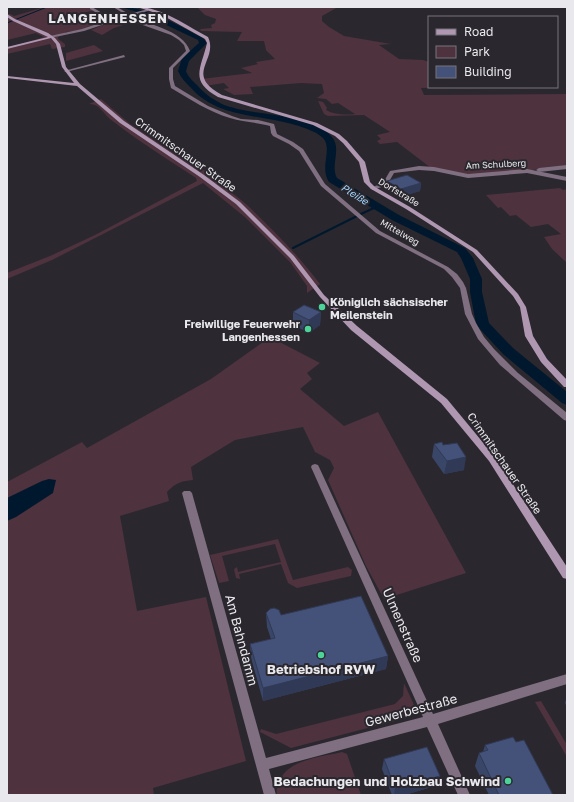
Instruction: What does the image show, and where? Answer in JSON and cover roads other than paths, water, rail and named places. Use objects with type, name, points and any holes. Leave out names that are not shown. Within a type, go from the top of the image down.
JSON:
[{"type":"street","points":[[115,7],[127,16]]},
{"type":"street","name":"Dorfstraße","points":[[139,7],[163,15],[207,38],[209,43],[200,79],[208,89],[220,96],[315,124],[337,135],[358,156],[362,162],[367,182],[373,188],[471,248],[516,295],[523,307],[529,336],[544,360],[567,385]]},
{"type":"street","points":[[91,8],[111,20]]},
{"type":"street","points":[[7,48],[51,36],[83,30],[145,10]]},
{"type":"street","points":[[7,12],[16,21],[51,36]]},
{"type":"street","name":"Mittelweg","points":[[127,16],[172,34],[181,39],[187,47],[188,51],[171,68],[171,79],[175,88],[206,107],[224,115],[241,120],[258,121],[272,125],[273,133],[275,135],[301,150],[323,185],[378,232],[446,268],[455,275],[464,286],[467,311],[473,325],[495,355],[551,402],[567,418]]},
{"type":"street","name":"Crimmitschauer Straße","points":[[51,36],[58,44],[62,63],[66,71],[78,85],[122,122],[202,176],[238,203],[292,257],[324,298],[355,329],[444,401],[492,460],[567,575]]},
{"type":"street","points":[[66,71],[124,56]]},
{"type":"street","points":[[7,77],[78,85]]},
{"type":"street","name":"Am Schulberg","points":[[373,188],[385,184],[392,172],[414,169],[431,169],[468,176],[532,172],[567,167]]},
{"type":"street","name":"Am Schulberg","points":[[532,172],[567,179]]},
{"type":"street","name":"Ulmenstraße","points":[[315,468],[464,795]]},
{"type":"street","name":"Am Bahndamm","points":[[187,493],[270,795]]},
{"type":"street","name":"Gewerbestraße","points":[[262,765],[430,720],[532,691],[567,679]]},
{"type":"water","points":[[49,479],[56,480],[53,493],[16,517],[7,521],[7,498]]},
{"type":"waterway","points":[[7,23],[47,7]]},
{"type":"waterway","name":"Pleiße","points":[[123,7],[143,12],[201,39],[203,43],[185,60],[182,71],[187,80],[206,98],[214,103],[233,110],[300,123],[318,130],[325,135],[331,145],[332,151],[329,168],[333,180],[396,217],[461,250],[467,258],[476,279],[476,292],[483,324],[508,351],[567,400]]},
{"type":"waterway","points":[[361,214],[376,207]]},
{"type":"waterway","points":[[293,248],[357,216]]},
{"type":"place","name":"Königlich sächsischer Meilenstein","points":[[322,307]]},
{"type":"place","name":"Freiwillige Feuerwehr Langenhessen","points":[[308,329]]},
{"type":"place","name":"Betriebshof RVW","points":[[321,655]]},
{"type":"place","name":"Bedachungen und Holzbau Schwind","points":[[508,781]]},
{"type":"district","name":"LANGENHESSEN","points":[[108,18]]}]
